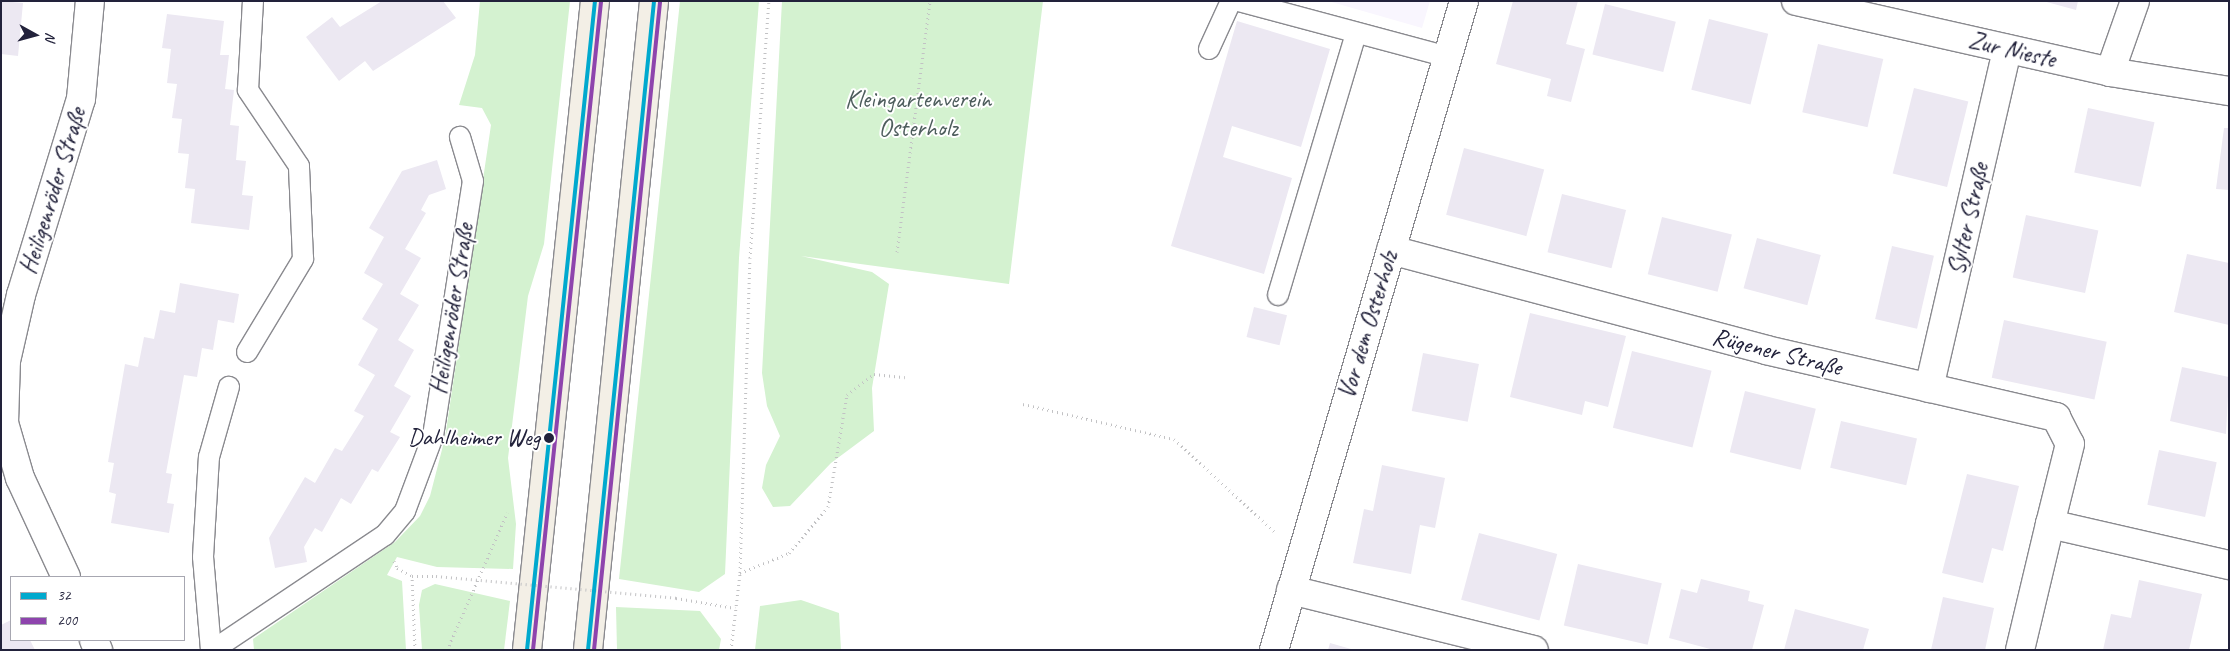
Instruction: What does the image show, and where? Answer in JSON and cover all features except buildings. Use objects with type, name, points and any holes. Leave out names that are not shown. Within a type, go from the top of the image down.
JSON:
[{"type":"main road","points":[[527,650],[595,1]]},
{"type":"main road","points":[[588,650],[654,1]]},
{"type":"street","name":"Heiligenröder Straße","points":[[66,576],[20,478],[4,423],[6,361],[11,294],[81,100],[90,1]]},
{"type":"street","name":"Vor dem Osterholz","points":[[1274,650],[1464,1]]},
{"type":"street","name":"Zur Nieste","points":[[1796,1],[2110,72],[2229,91]]},
{"type":"street","points":[[2110,72],[2136,1]]},
{"type":"street","name":"Sylter Straße","points":[[1929,388],[2007,49]]},
{"type":"street","name":"Rügener Straße","points":[[1391,250],[1766,350],[2056,417],[2070,444],[2020,650]]},
{"type":"street","points":[[2050,524],[2229,565]]},
{"type":"street","points":[[1291,590],[1534,650]]},
{"type":"lane","points":[[247,352],[303,259],[299,166],[248,90],[253,1]]},
{"type":"lane","points":[[1210,49],[1231,1]]},
{"type":"lane","points":[[1239,1],[1448,57]]},
{"type":"lane","points":[[1278,294],[1356,33]]},
{"type":"lane","name":"Heiligenröder Straße","points":[[229,387],[209,457],[203,558],[212,650],[385,535],[406,511],[433,436],[472,181],[460,136]]},
{"type":"path","points":[[731,650],[740,574],[750,258],[769,1]]},
{"type":"path","points":[[897,252],[930,1]]},
{"type":"path","points":[[740,574],[789,553],[828,507],[848,395],[874,374],[905,377]]},
{"type":"path","points":[[1023,404],[1174,439],[1300,556]]},
{"type":"path","points":[[447,650],[512,503]]},
{"type":"path","points":[[415,650],[412,576],[436,576],[676,598],[736,608]]},
{"type":"shaded area","points":[[1328,1],[1430,1],[1422,28]]},
{"type":"green space","points":[[480,1],[570,1],[544,244],[528,296],[508,458],[516,524],[513,569],[437,567],[397,557],[387,575],[402,581],[406,650],[254,650],[253,639],[395,542],[420,516],[430,496],[445,438],[491,125],[482,108],[459,105],[475,55]]},
{"type":"green space","points":[[680,1],[759,1],[739,258],[725,574],[699,592],[619,579]]},
{"type":"green space","name":"Kleingartenverein Osterholz","points":[[782,1],[1043,1],[1009,284],[801,256],[872,272],[889,284],[872,388],[874,431],[831,463],[790,506],[773,507],[762,488],[766,465],[780,436],[767,406],[762,373]]},
{"type":"green space","points":[[435,584],[510,601],[504,650],[422,650],[419,605],[422,590]]},
{"type":"green space","points":[[801,600],[839,613],[841,650],[755,650],[760,606]]},
{"type":"green space","points":[[616,607],[700,611],[721,639],[719,650],[617,650]]},
{"type":"transit line","name":"32","points":[[527,650],[595,1]]},
{"type":"transit line","name":"32","points":[[588,650],[654,1]]},
{"type":"transit line","name":"200","points":[[533,650],[601,2]]},
{"type":"transit line","name":"200","points":[[594,650],[660,2]]},
{"type":"place","name":"Dahlheimer Weg","points":[[549,438]]}]
